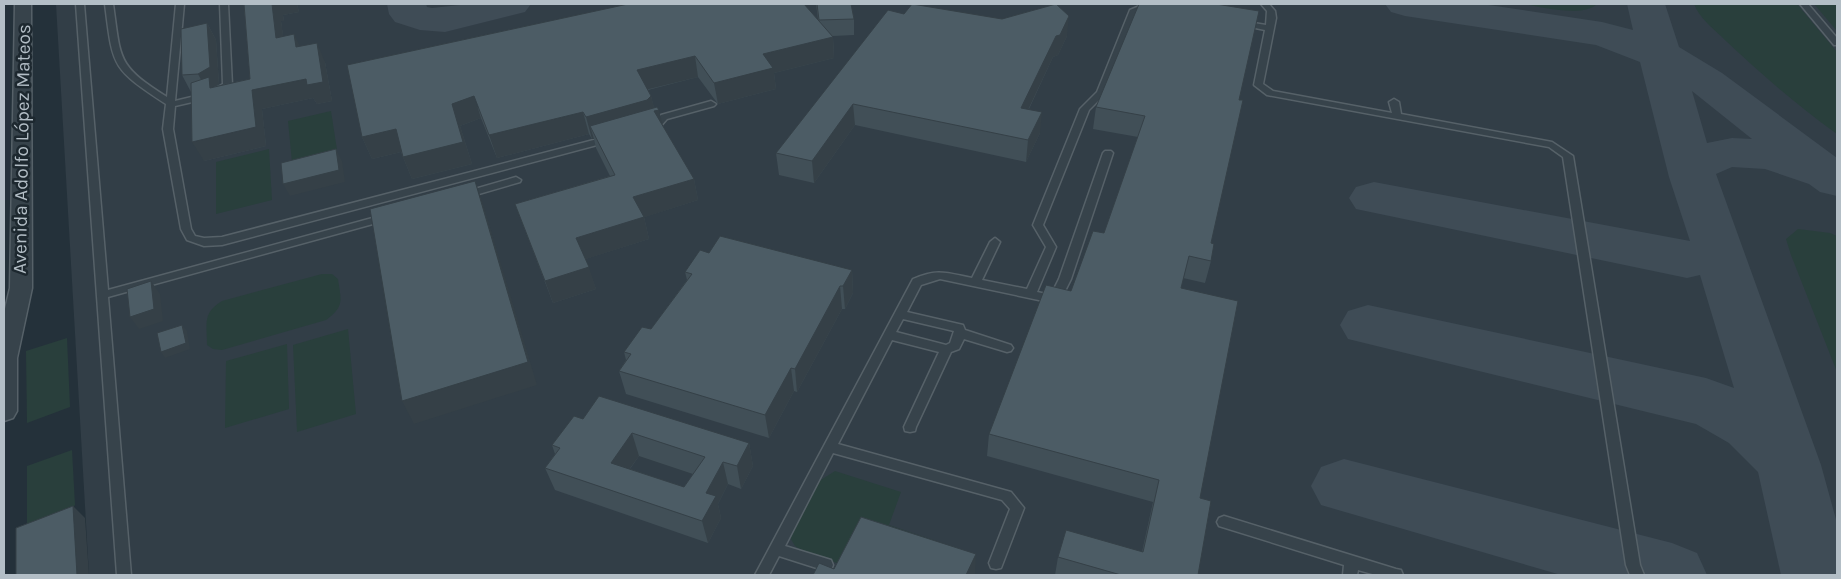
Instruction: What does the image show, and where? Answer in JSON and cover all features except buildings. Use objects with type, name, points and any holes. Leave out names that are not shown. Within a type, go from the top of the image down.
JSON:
[{"type":"street","name":"Avenida Adolfo López Mateos","points":[[4,412],[5,358],[12,291],[24,68],[23,4]]},
{"type":"street","points":[[4,73],[24,68]]},
{"type":"lane","points":[[80,4],[124,575]]},
{"type":"lane","points":[[109,4],[116,54],[120,64],[128,73],[172,104],[211,95],[228,86],[224,4]]},
{"type":"lane","points":[[180,4],[172,104],[168,115],[168,129],[186,229],[191,238],[204,242],[222,241],[619,136]]},
{"type":"lane","points":[[1265,4],[1271,11],[1258,85],[1262,90],[1270,94],[1552,145],[1568,156],[1632,555],[1637,575]]},
{"type":"lane","points":[[1804,4],[1837,43]]},
{"type":"lane","points":[[1030,295],[1051,247],[1038,225],[1085,109],[1101,93],[1134,10],[1142,7],[1162,10]]},
{"type":"lane","points":[[1230,21],[1269,28]]},
{"type":"lane","points":[[1394,102],[1397,117]]},
{"type":"lane","points":[[638,131],[656,126],[664,117],[711,104]]},
{"type":"lane","points":[[762,575],[917,282],[928,277],[940,275],[1047,299],[1057,296],[1065,279],[1108,153]]},
{"type":"lane","points":[[450,199],[516,180]]},
{"type":"lane","points":[[103,295],[394,215]]},
{"type":"lane","points":[[975,283],[995,242]]},
{"type":"lane","points":[[888,335],[946,349],[954,346],[960,334],[959,328],[953,326],[900,314]]},
{"type":"lane","points":[[960,334],[1007,348]]},
{"type":"lane","points":[[910,427],[946,349]]},
{"type":"lane","points":[[830,447],[1006,496],[1017,508],[996,563]]},
{"type":"lane","points":[[1224,522],[1350,569],[1396,575]]},
{"type":"lane","points":[[776,549],[826,565]]},
{"type":"shaded area","points":[[56,4],[1837,4],[1837,575],[89,575]]},
{"type":"green space","points":[[1525,4],[1597,4],[1591,8],[1573,11]]},
{"type":"green space","points":[[1694,4],[1797,4],[1837,52],[1837,134],[1753,66],[1708,24]]},
{"type":"green space","points":[[1814,4],[1837,4],[1837,31]]},
{"type":"green space","points":[[331,111],[337,150],[292,162],[288,121]]},
{"type":"green space","points":[[269,149],[272,200],[216,214],[216,162]]},
{"type":"green space","points":[[1798,229],[1830,233],[1837,236],[1837,372],[1786,239]]},
{"type":"green space","points":[[322,274],[332,274],[338,279],[341,298],[336,311],[326,320],[222,350],[213,349],[207,345],[206,325],[208,315],[222,301]]},
{"type":"green space","points":[[348,329],[356,414],[297,432],[293,345]]},
{"type":"green space","points":[[67,338],[70,407],[27,423],[26,351]]},
{"type":"green space","points":[[287,344],[289,409],[225,428],[226,361]]},
{"type":"green space","points":[[72,450],[75,505],[68,512],[27,528],[27,466]]},
{"type":"green space","points":[[835,471],[901,492],[889,525],[969,552],[848,567],[803,551],[795,546],[789,536],[816,483]]},
{"type":"taxiway","points":[[407,4],[409,14],[432,20],[459,18],[511,4]]},
{"type":"taxiway","points":[[1405,4],[1602,34],[1660,55]]},
{"type":"taxiway","points":[[1646,4],[1660,55]]},
{"type":"taxiway","points":[[1660,55],[1707,82],[1837,181]]},
{"type":"taxiway","points":[[1660,55],[1693,177],[1716,240]]},
{"type":"taxiway","points":[[1692,170],[1703,160],[1732,152],[1765,155],[1810,169]]},
{"type":"taxiway","points":[[1374,198],[1687,260],[1702,256],[1715,249],[1716,240]]},
{"type":"taxiway","points":[[1716,240],[1789,465],[1816,575]]},
{"type":"taxiway","points":[[1368,325],[1706,402],[1730,412],[1751,425],[1771,442],[1787,462]]},
{"type":"taxiway","points":[[1344,486],[1672,575]]}]
